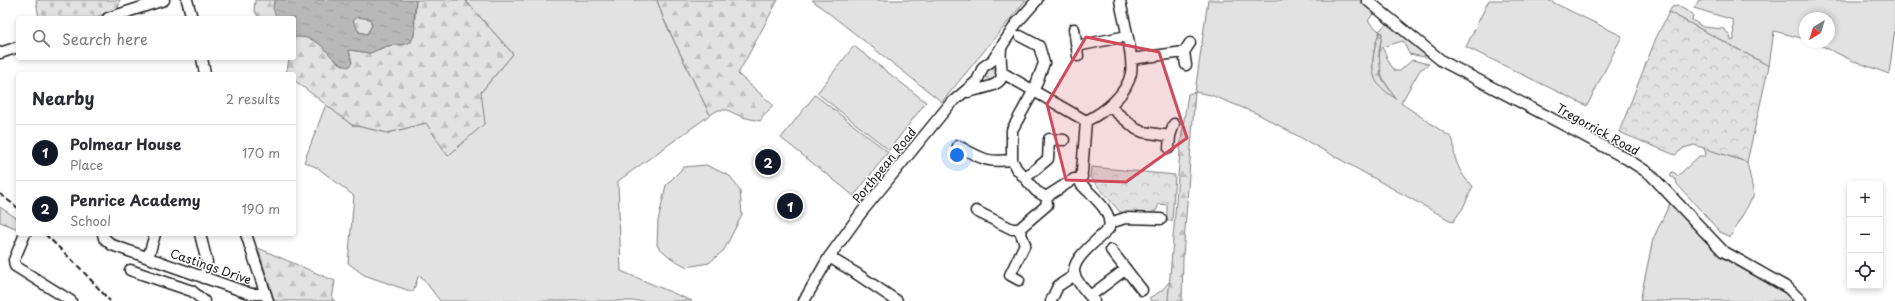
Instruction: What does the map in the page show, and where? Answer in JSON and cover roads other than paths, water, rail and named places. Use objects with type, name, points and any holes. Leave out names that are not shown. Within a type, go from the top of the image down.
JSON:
[{"type":"street","points":[[114,16],[164,0]]},
{"type":"street","points":[[187,0],[191,16]]},
{"type":"street","name":"Porthpean Road","points":[[804,301],[829,257],[861,213],[950,104],[965,93],[977,81],[983,67],[993,60],[1016,24],[1037,0]]},
{"type":"street","points":[[1086,121],[1097,116],[1109,106],[1123,91],[1130,80],[1132,71],[1131,59],[1120,0]]},
{"type":"street","name":"Tregorrick Road","points":[[1367,0],[1442,61],[1627,159],[1650,174],[1723,251],[1788,288],[1801,301]]},
{"type":"street","points":[[1074,29],[1077,51],[1127,36]]},
{"type":"street","points":[[1020,36],[1039,46],[1044,63],[1034,90],[1012,130],[1012,160],[1036,191],[1046,197]]},
{"type":"street","points":[[1186,65],[1184,52],[1190,43]]},
{"type":"street","points":[[0,53],[16,48]]},
{"type":"street","name":"Porthpean Road","points":[[965,93],[995,84],[1001,78],[1001,48]]},
{"type":"street","points":[[1131,59],[1184,52]]},
{"type":"street","points":[[202,60],[205,72]]},
{"type":"street","points":[[987,64],[995,64],[1017,82],[1034,90],[1086,121]]},
{"type":"street","points":[[980,72],[983,82],[995,84],[1017,82]]},
{"type":"street","points":[[1109,106],[1128,123],[1143,132],[1170,136]]},
{"type":"street","points":[[1086,121],[1082,184],[1108,214],[1110,223],[1109,228],[1105,233],[1080,256],[1074,268],[1074,275],[1092,299],[1126,269]]},
{"type":"street","points":[[1169,148],[1170,136],[1174,124]]},
{"type":"street","points":[[1025,178],[1048,159],[1049,139],[1064,140]]},
{"type":"street","points":[[958,146],[986,160],[994,162],[1012,160]]},
{"type":"street","points":[[1046,197],[1074,179],[1082,177]]},
{"type":"street","points":[[976,211],[1012,229],[1019,230],[1047,205],[1046,197]]},
{"type":"street","points":[[1110,223],[1125,218],[1161,220]]},
{"type":"street","points":[[1019,230],[1025,244],[1010,275],[1019,280]]},
{"type":"street","points":[[24,236],[14,260],[15,266],[71,301]]},
{"type":"street","name":"Castings Drive","points":[[104,236],[112,245],[251,294],[267,297]]},
{"type":"street","points":[[148,258],[154,236]]},
{"type":"street","points":[[200,236],[207,262],[204,278]]},
{"type":"street","points":[[247,236],[267,297]]},
{"type":"street","points":[[1111,250],[1142,290]]},
{"type":"street","points":[[829,257],[897,301]]},
{"type":"street","points":[[130,270],[192,291],[204,301]]},
{"type":"street","points":[[1050,301],[1058,286],[1074,275]]},
{"type":"water","points":[[276,0],[416,0],[414,35],[411,42],[387,46],[370,53],[349,50],[352,63],[349,67],[335,60],[320,44],[313,40],[296,37],[296,16],[276,16],[273,9]],"holes":[[[358,17],[370,19],[372,25],[367,34],[359,32],[353,20]]]},
{"type":"railway","points":[[0,194],[16,206]]},
{"type":"railway","points":[[47,236],[80,268],[110,301]]},
{"type":"place","name":"Penrice Academy","points":[[768,162]]},
{"type":"place","name":"Polmear House","points":[[790,206]]}]
